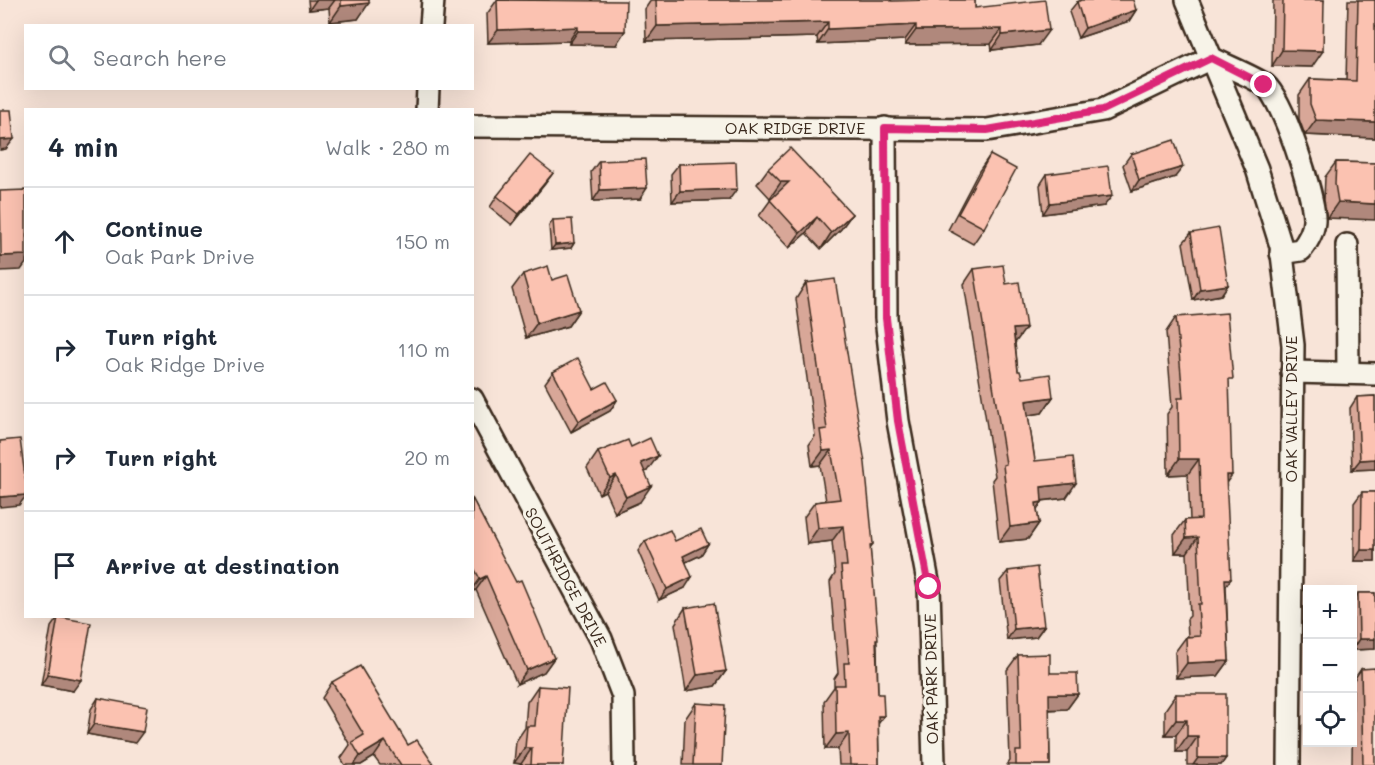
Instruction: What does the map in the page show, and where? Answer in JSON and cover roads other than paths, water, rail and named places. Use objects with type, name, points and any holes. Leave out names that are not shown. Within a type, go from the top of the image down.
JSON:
[{"type":"street","points":[[431,24],[433,0]]},
{"type":"street","name":"OAK VALLEY DRIVE","points":[[1187,0],[1257,169],[1281,253],[1293,345],[1289,765]]},
{"type":"street","points":[[1211,58],[1264,85],[1278,101],[1310,190],[1315,219],[1310,239],[1301,250],[1281,253]]},
{"type":"street","name":"OAK RIDGE DRIVE","points":[[474,126],[987,130],[1103,110],[1211,58]]},
{"type":"street","points":[[427,108],[428,90]]},
{"type":"street","name":"OAK PARK DRIVE","points":[[885,128],[886,318],[898,421],[929,587],[934,765]]},
{"type":"street","points":[[1347,245],[1348,373]]},
{"type":"street","points":[[1292,372],[1375,374]]},
{"type":"street","name":"SOUTHRIDGE DRIVE","points":[[474,403],[601,639],[623,696],[624,765]]}]
